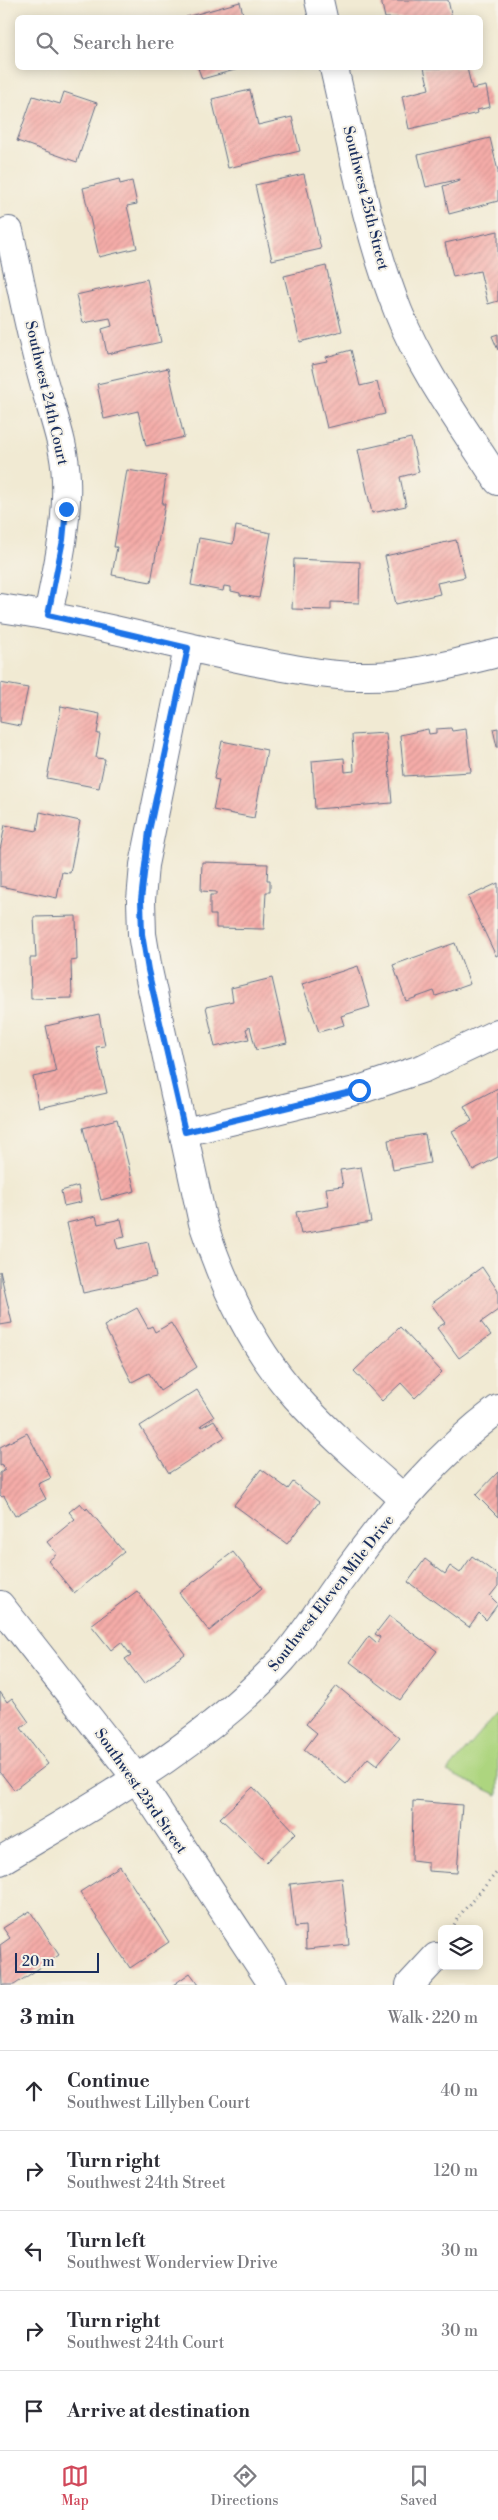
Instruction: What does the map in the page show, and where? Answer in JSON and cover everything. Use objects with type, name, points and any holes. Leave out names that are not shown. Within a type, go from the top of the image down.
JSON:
[{"type":"street","points":[[319,0],[322,15]]},
{"type":"street","name":"Southwest 25th Street","points":[[334,70],[375,245],[398,310],[429,373],[498,481]]},
{"type":"street","name":"Southwest 24th Court","points":[[9,231],[45,387],[63,448],[66,479],[63,540],[48,615]]},
{"type":"street","points":[[0,608],[48,615],[188,648],[301,670],[368,676],[436,668],[498,653]]},
{"type":"street","points":[[188,648],[149,831],[141,900],[142,934],[148,970],[185,1132],[203,1223],[213,1254],[240,1314],[275,1370],[296,1396],[342,1444],[404,1499]]},
{"type":"street","points":[[185,1132],[359,1090],[424,1068],[498,1033]]},
{"type":"street","name":"Southwest Eleven Mile Drive","points":[[0,1861],[137,1779],[222,1716],[255,1688],[284,1657],[359,1554],[404,1499],[436,1463],[476,1425],[498,1409]]},
{"type":"street","name":"Southwest 23rd Street","points":[[0,1605],[137,1779],[273,1985]]},
{"type":"street","points":[[410,1985],[436,1957]]},
{"type":"path","points":[[454,1925],[498,1870]]},
{"type":"green space","points":[[498,1713],[498,1795],[447,1772]]},
{"type":"building","points":[[381,0],[448,0],[451,15],[384,15]]},
{"type":"building","points":[[240,2],[243,15],[193,15]]},
{"type":"building","points":[[199,70],[235,70],[202,79]]},
{"type":"building","points":[[424,70],[467,70],[472,89],[486,86],[490,107],[477,110],[478,113],[409,129],[402,96],[429,89]]},
{"type":"building","points":[[250,90],[258,125],[292,117],[300,151],[228,168],[212,99]]},
{"type":"building","points":[[64,92],[97,103],[77,162],[17,141],[33,96],[60,104]]},
{"type":"building","points":[[490,138],[498,171],[498,201],[449,214],[443,186],[460,181],[460,179],[426,187],[418,155]]},
{"type":"building","points":[[304,174],[321,249],[272,260],[255,185]]},
{"type":"building","points":[[119,179],[120,184],[132,181],[137,204],[127,206],[137,248],[99,257],[83,188]]},
{"type":"building","points":[[498,231],[498,301],[488,304],[480,271],[453,277],[445,243]]},
{"type":"building","points":[[326,266],[342,331],[300,342],[284,276]]},
{"type":"building","points":[[147,279],[161,342],[107,354],[102,329],[112,326],[110,318],[83,323],[76,295]]},
{"type":"building","points":[[498,334],[498,350],[492,336]]},
{"type":"building","points":[[351,350],[360,386],[377,382],[385,414],[327,428],[312,364],[327,361],[326,357]]},
{"type":"building","points":[[168,368],[184,437],[146,446],[138,411],[104,419],[97,384]]},
{"type":"building","points":[[411,438],[419,472],[400,477],[406,506],[372,513],[358,450]]},
{"type":"building","points":[[127,470],[166,476],[162,504],[165,504],[151,582],[112,575],[117,547],[114,547]]},
{"type":"building","points":[[236,526],[271,533],[259,598],[240,595],[240,593],[231,591],[231,587],[224,586],[223,591],[191,585],[199,538],[233,544]]},
{"type":"building","points":[[456,540],[465,577],[437,583],[440,594],[396,604],[385,556]]},
{"type":"building","points":[[294,559],[360,562],[359,603],[331,602],[331,610],[292,609]]},
{"type":"building","points":[[0,683],[28,688],[20,726],[0,722]]},
{"type":"building","points":[[61,706],[100,714],[97,734],[100,734],[96,758],[105,759],[99,788],[47,778]]},
{"type":"building","points":[[451,728],[452,731],[466,729],[471,772],[404,776],[400,735],[428,729],[429,734],[436,733],[436,729]]},
{"type":"building","points":[[498,728],[498,747],[497,747],[493,729]]},
{"type":"building","points":[[386,733],[392,803],[315,809],[312,761],[344,758],[345,772],[354,771],[352,735]]},
{"type":"building","points":[[222,741],[267,750],[254,818],[213,810],[219,780],[214,779]]},
{"type":"building","points":[[40,812],[80,821],[70,873],[62,872],[57,898],[0,886],[0,850],[5,825],[37,831]]},
{"type":"building","points":[[202,862],[268,864],[267,880],[270,880],[270,892],[266,892],[264,929],[216,928],[216,915],[210,915],[210,895],[216,895],[216,892],[201,891]]},
{"type":"building","points":[[498,883],[498,955],[496,956],[468,897]]},
{"type":"building","points":[[76,916],[77,960],[71,961],[72,998],[31,999],[30,958],[36,958],[34,917]]},
{"type":"building","points":[[455,943],[470,984],[436,996],[434,991],[406,1001],[393,965]]},
{"type":"building","points":[[358,966],[370,1007],[341,1016],[344,1025],[319,1032],[302,984]]},
{"type":"building","points":[[272,978],[287,1043],[256,1050],[250,1027],[246,1029],[249,1039],[215,1047],[206,1007],[233,1001],[231,988]]},
{"type":"building","points":[[99,1014],[105,1046],[96,1047],[107,1093],[39,1108],[33,1077],[56,1072],[46,1026]]},
{"type":"building","points":[[498,1088],[498,1157],[473,1170],[452,1131],[472,1121],[464,1106]]},
{"type":"building","points":[[117,1119],[135,1191],[101,1200],[83,1128]]},
{"type":"building","points":[[425,1134],[430,1163],[393,1170],[388,1140]]},
{"type":"building","points":[[361,1167],[371,1222],[301,1234],[296,1212],[329,1206],[326,1188],[343,1186],[340,1170]]},
{"type":"building","points":[[78,1186],[81,1202],[64,1206],[61,1191]]},
{"type":"building","points":[[96,1216],[98,1224],[121,1219],[125,1237],[115,1239],[118,1249],[148,1242],[156,1277],[83,1293],[67,1223]]},
{"type":"building","points":[[482,1267],[498,1291],[498,1310],[481,1322],[491,1335],[459,1358],[437,1328],[445,1323],[431,1304]]},
{"type":"building","points":[[0,1271],[12,1323],[0,1325]]},
{"type":"building","points":[[137,1308],[148,1328],[152,1326],[155,1332],[171,1323],[197,1367],[160,1391],[149,1373],[132,1382],[104,1326]]},
{"type":"building","points":[[400,1327],[442,1372],[415,1398],[401,1383],[382,1401],[354,1371]]},
{"type":"building","points":[[197,1390],[214,1417],[201,1425],[202,1427],[214,1420],[225,1437],[169,1473],[140,1426]]},
{"type":"building","points":[[27,1433],[51,1478],[38,1484],[46,1499],[15,1516],[4,1496],[0,1495],[0,1473],[5,1470],[2,1465],[0,1466],[0,1447]]},
{"type":"building","points":[[261,1469],[288,1489],[293,1482],[319,1502],[287,1544],[234,1505]]},
{"type":"building","points":[[498,1472],[498,1517],[476,1495]]},
{"type":"building","points":[[80,1503],[86,1510],[87,1508],[124,1552],[74,1593],[48,1561],[57,1554],[47,1542],[75,1519],[69,1512]]},
{"type":"building","points":[[233,1552],[262,1588],[209,1631],[179,1593]]},
{"type":"building","points":[[472,1556],[498,1575],[498,1586],[490,1596],[498,1604],[486,1620],[479,1613],[469,1627],[408,1582],[425,1559],[445,1574],[450,1566],[460,1573]]},
{"type":"building","points":[[137,1591],[185,1654],[144,1684],[125,1659],[131,1655],[121,1642],[111,1650],[91,1625]]},
{"type":"building","points":[[389,1616],[437,1651],[400,1700],[350,1662],[369,1636],[377,1643],[380,1637],[375,1634]]},
{"type":"building","points":[[337,1686],[400,1738],[377,1765],[368,1758],[346,1784],[304,1750],[317,1733],[306,1724]]},
{"type":"building","points":[[0,1692],[7,1702],[12,1698],[29,1722],[21,1728],[48,1764],[14,1790],[0,1772]]},
{"type":"building","points":[[253,1787],[296,1833],[266,1862],[220,1818]]},
{"type":"building","points":[[413,1801],[462,1805],[457,1873],[428,1871],[428,1862],[412,1860]]},
{"type":"building","points":[[120,1866],[169,1942],[130,1968],[80,1892]]},
{"type":"building","points":[[342,1878],[349,1945],[306,1949],[305,1926],[295,1927],[290,1884]]},
{"type":"building","points":[[30,1911],[59,1955],[14,1985],[2,1985],[0,1945],[10,1938],[3,1928]]},
{"type":"building","points":[[190,1973],[199,1985],[173,1985]]},
{"type":"route","points":[[66,509],[63,540],[48,615],[188,648],[149,831],[141,900],[142,934],[148,970],[185,1132],[359,1090]]}]
